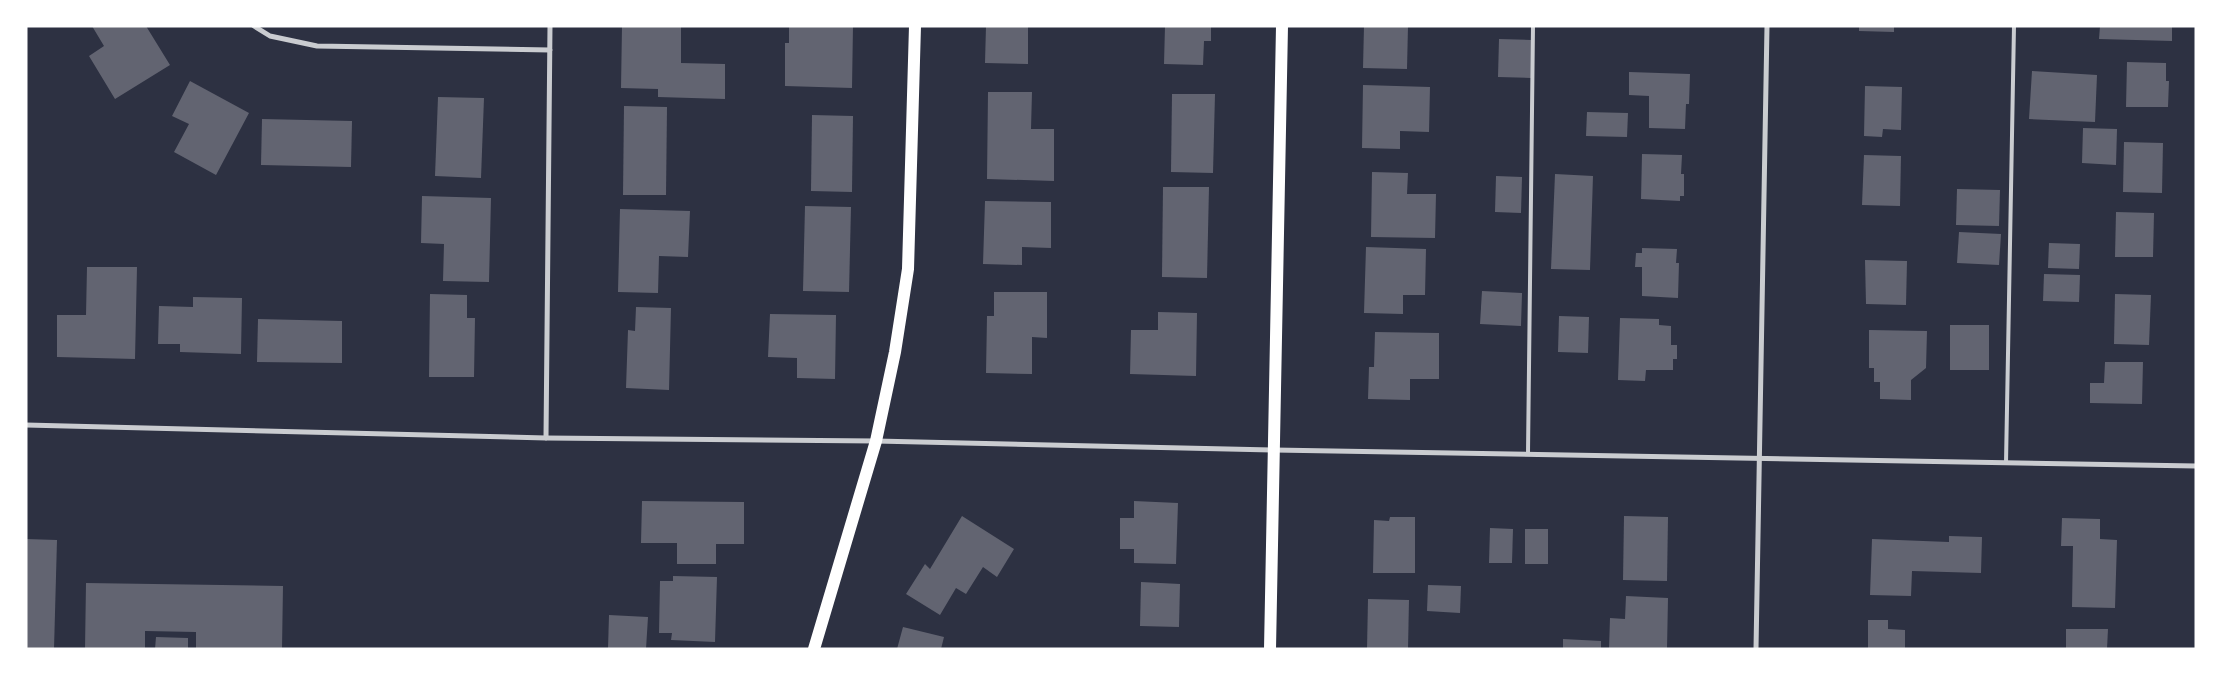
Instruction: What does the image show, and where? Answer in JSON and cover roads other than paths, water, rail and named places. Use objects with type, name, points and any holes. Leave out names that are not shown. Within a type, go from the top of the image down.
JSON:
[{"type":"main road","points":[[814,649],[876,441],[895,352],[908,269],[915,26]]},
{"type":"main road","points":[[1270,649],[1282,26]]},
{"type":"street","points":[[254,26],[270,36],[317,46],[550,50]]},
{"type":"street","points":[[546,438],[550,26]]},
{"type":"street","points":[[1756,649],[1766,26]]},
{"type":"street","points":[[26,425],[546,438],[876,441],[2196,466]]},
{"type":"lane","points":[[1528,453],[1533,26]]},
{"type":"lane","points":[[2006,463],[2014,26]]}]
